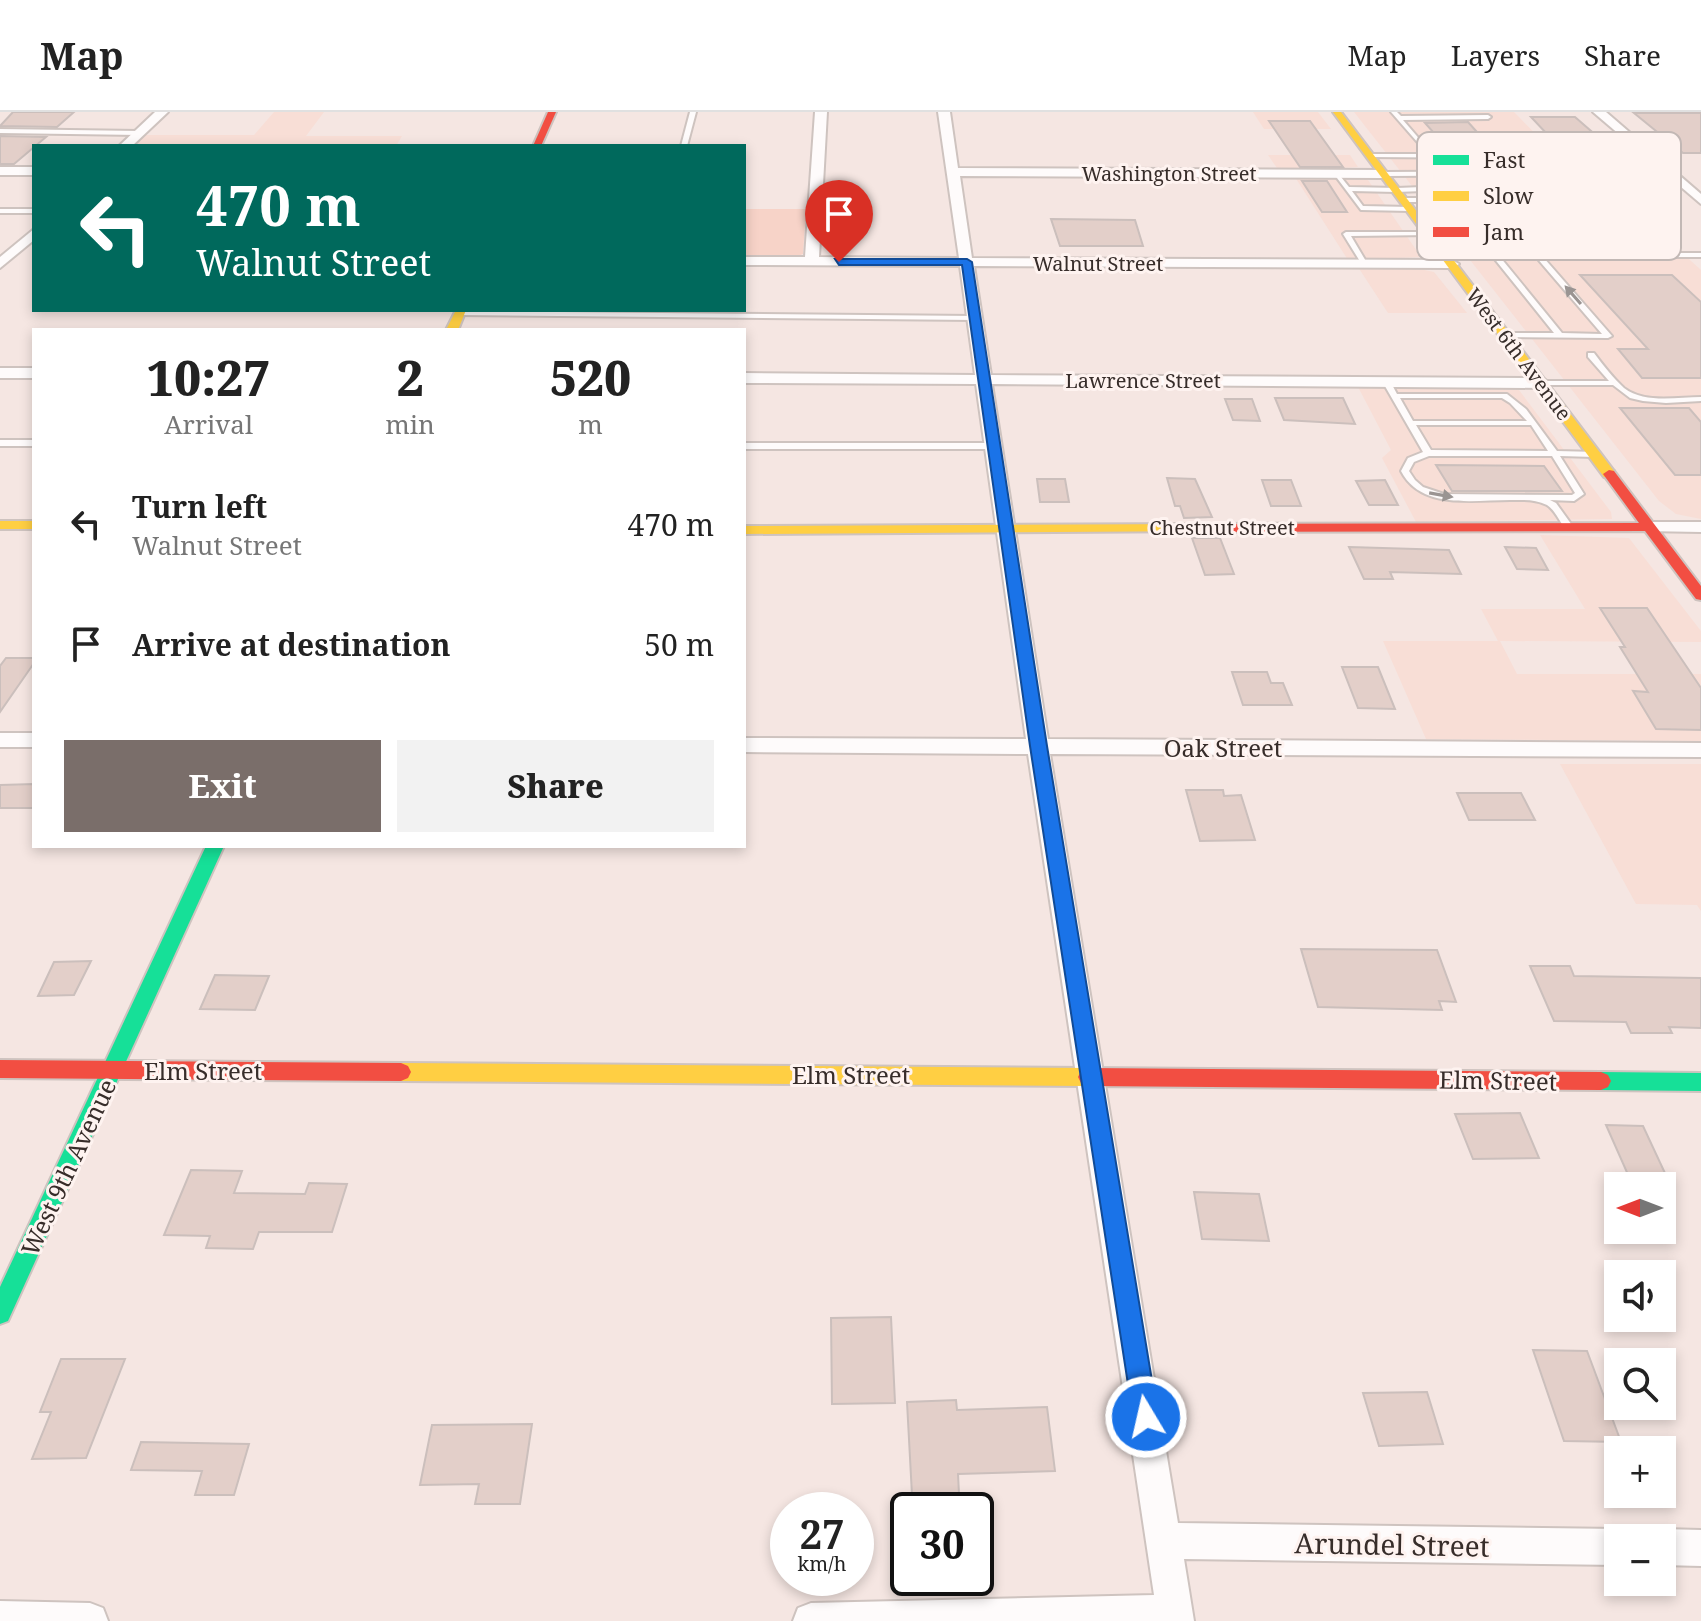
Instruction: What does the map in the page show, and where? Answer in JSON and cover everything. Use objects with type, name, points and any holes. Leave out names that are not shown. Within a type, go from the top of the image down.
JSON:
[{"type":"street","points":[[127,144],[162,112]]},
{"type":"street","points":[[538,144],[552,112]]},
{"type":"street","points":[[812,261],[821,112]]},
{"type":"street","points":[[811,1621],[1176,1617],[1038,746],[944,112]]},
{"type":"street","name":"West 6th Avenue","points":[[1337,112],[1417,217]]},
{"type":"street","points":[[1599,112],[1622,132]]},
{"type":"street","points":[[0,171],[32,171]]},
{"type":"street","name":"Washington Street","points":[[954,172],[1337,174],[1396,190]]},
{"type":"street","points":[[1681,184],[1701,200]]},
{"type":"street","points":[[2,260],[32,235]]},
{"type":"street","points":[[2,260],[26,258]]},
{"type":"street","name":"Walnut Street","points":[[746,261],[1364,263],[1448,260]]},
{"type":"street","name":"West 6th Avenue","points":[[1448,260],[1701,596]]},
{"type":"street","points":[[0,373],[32,373]]},
{"type":"street","name":"Lawrence Street","points":[[746,378],[984,379],[1390,388],[1542,383]]},
{"type":"street","points":[[0,525],[32,525]]},
{"type":"street","name":"Chestnut Street","points":[[746,530],[1701,527]]},
{"type":"street","points":[[0,740],[32,740]]},
{"type":"street","name":"Oak Street","points":[[746,745],[1701,750]]},
{"type":"street","name":"West 9th Avenue","points":[[0,1313],[214,848]]},
{"type":"street","name":"Elm Street","points":[[0,1069],[1701,1082]]},
{"type":"street","name":"Arundel Street","points":[[1165,1541],[1604,1547]]},
{"type":"street","points":[[1676,1547],[1701,1548]]},
{"type":"street","points":[[0,1619],[90,1621]]},
{"type":"lane","points":[[685,144],[693,112]]},
{"type":"lane","points":[[1396,115],[1488,117]]},
{"type":"lane","points":[[1396,115],[1417,140]]},
{"type":"lane","points":[[0,131],[139,133]]},
{"type":"lane","points":[[1371,156],[1417,156]]},
{"type":"lane","points":[[1337,174],[1361,208],[1396,190],[1417,186]]},
{"type":"lane","points":[[1396,190],[1417,188]]},
{"type":"lane","points":[[1347,189],[1417,190]]},
{"type":"lane","points":[[1396,190],[1417,194]]},
{"type":"lane","points":[[0,211],[32,211]]},
{"type":"lane","points":[[1364,263],[1346,234],[1417,234]]},
{"type":"lane","points":[[1499,260],[1560,336]]},
{"type":"lane","points":[[1506,335],[1608,336],[1542,260]]},
{"type":"lane","points":[[458,318],[974,318]]},
{"type":"lane","points":[[1591,355],[1626,397],[1638,400],[1701,399]]},
{"type":"lane","points":[[1542,383],[1615,383]]},
{"type":"lane","points":[[1390,388],[1428,453]]},
{"type":"lane","points":[[1390,388],[1504,396],[1515,400],[1552,453],[1580,494],[1574,498],[1444,497],[1424,492],[1411,485],[1405,471],[1411,460],[1428,453],[1552,453],[1594,454]]},
{"type":"lane","points":[[1410,423],[1531,423]]},
{"type":"lane","points":[[0,443],[32,443]]},
{"type":"lane","points":[[746,446],[994,446]]},
{"type":"lane","points":[[1536,498],[1553,505],[1569,528]]},
{"type":"shaded area","points":[[274,112],[324,112],[306,136],[402,136],[397,144],[136,144],[146,135],[254,135]]},
{"type":"shaded area","points":[[1253,112],[1318,112],[1331,129],[1264,129]]},
{"type":"shaded area","points":[[1354,112],[1514,112],[1534,132],[1417,132],[1417,192]]},
{"type":"shaded area","points":[[1268,155],[1350,155],[1358,167],[1279,171]]},
{"type":"shaded area","points":[[1295,177],[1368,180],[1417,251],[1417,257],[1348,260]]},
{"type":"shaded area","points":[[746,209],[806,209],[803,254],[795,257],[746,257]]},
{"type":"shaded area","points":[[1681,252],[1701,270],[1701,519],[1676,514],[1659,501],[1470,260],[1681,260]]},
{"type":"shaded area","points":[[1358,267],[1415,268],[1434,272],[1467,313],[1388,313]]},
{"type":"shaded area","points":[[1357,385],[1519,390],[1611,512],[1612,519],[1416,522],[1382,458],[1391,450]]},
{"type":"shaded area","points":[[1540,535],[1629,538],[1701,631],[1701,642],[1500,641],[1517,674],[1701,674],[1701,741],[1426,739],[1383,641],[1498,641],[1481,609],[1585,609]]},
{"type":"shaded area","points":[[1560,764],[1701,764],[1701,911],[1697,905],[1636,904]]},
{"type":"building","points":[[13,112],[74,112],[57,127],[0,126]]},
{"type":"building","points":[[1634,113],[1701,113],[1701,153],[1681,151],[1681,132],[1657,132]]},
{"type":"building","points":[[1531,117],[1575,117],[1592,132],[1545,132]]},
{"type":"building","points":[[1269,121],[1310,121],[1343,167],[1300,167]]},
{"type":"building","points":[[1468,122],[1477,132],[1433,132],[1425,123]]},
{"type":"building","points":[[0,136],[46,137],[38,144],[32,144],[32,149],[14,164],[0,164]]},
{"type":"building","points":[[1302,181],[1327,181],[1347,212],[1322,212]]},
{"type":"building","points":[[1051,219],[1135,220],[1143,246],[1060,246]]},
{"type":"building","points":[[1580,275],[1672,275],[1701,302],[1701,378],[1642,378],[1618,349],[1648,349]]},
{"type":"building","points":[[1275,398],[1343,398],[1355,424],[1284,420]]},
{"type":"building","points":[[1225,399],[1252,399],[1260,421],[1233,420]]},
{"type":"building","points":[[1620,408],[1689,408],[1701,422],[1701,475],[1675,475]]},
{"type":"building","points":[[1436,465],[1544,466],[1562,491],[1452,491]]},
{"type":"building","points":[[1167,478],[1195,479],[1212,517],[1184,518],[1180,506],[1175,506]]},
{"type":"building","points":[[1037,479],[1065,479],[1069,502],[1040,502]]},
{"type":"building","points":[[1262,480],[1291,480],[1301,506],[1271,506]]},
{"type":"building","points":[[1385,480],[1398,505],[1369,505],[1356,481]]},
{"type":"building","points":[[1192,538],[1220,538],[1234,574],[1205,575]]},
{"type":"building","points":[[1349,547],[1449,550],[1461,574],[1390,572],[1393,579],[1364,579]]},
{"type":"building","points":[[1505,547],[1536,548],[1548,570],[1517,569]]},
{"type":"building","points":[[1600,608],[1647,608],[1701,688],[1701,730],[1656,729],[1633,691],[1648,692]]},
{"type":"building","points":[[6,658],[32,658],[32,666],[0,712],[0,666]]},
{"type":"building","points":[[1342,667],[1378,667],[1395,709],[1358,708]]},
{"type":"building","points":[[1232,672],[1267,672],[1271,683],[1283,683],[1292,705],[1243,705]]},
{"type":"building","points":[[32,784],[32,808],[0,808],[0,785]]},
{"type":"building","points":[[1186,790],[1223,790],[1224,796],[1241,795],[1255,840],[1200,841]]},
{"type":"building","points":[[1457,793],[1521,793],[1535,820],[1469,820]]},
{"type":"building","points":[[1301,949],[1437,950],[1456,1002],[1439,1001],[1442,1010],[1318,1007]]},
{"type":"building","points":[[91,961],[74,995],[38,996],[54,962]]},
{"type":"building","points":[[1530,966],[1570,966],[1574,976],[1701,978],[1701,1028],[1669,1027],[1672,1033],[1631,1033],[1626,1022],[1554,1021]]},
{"type":"building","points":[[215,975],[269,976],[255,1010],[200,1009]]},
{"type":"building","points":[[1520,1113],[1539,1158],[1473,1159],[1455,1114]]},
{"type":"building","points":[[1606,1125],[1643,1126],[1664,1172],[1627,1172]]},
{"type":"building","points":[[191,1170],[242,1171],[234,1193],[305,1194],[309,1183],[347,1184],[332,1232],[259,1232],[253,1249],[206,1248],[210,1236],[164,1235]]},
{"type":"building","points":[[1194,1192],[1259,1194],[1269,1241],[1202,1239]]},
{"type":"building","points":[[891,1317],[895,1403],[832,1404],[831,1318]]},
{"type":"building","points":[[1533,1350],[1587,1351],[1604,1396],[1604,1420],[1613,1420],[1619,1436],[1604,1436],[1604,1442],[1564,1441]]},
{"type":"building","points":[[61,1359],[125,1359],[86,1458],[32,1459],[51,1412],[40,1412]]},
{"type":"building","points":[[1427,1392],[1443,1444],[1379,1446],[1363,1393]]},
{"type":"building","points":[[956,1400],[957,1410],[1047,1407],[1055,1471],[958,1474],[959,1492],[912,1492],[907,1402]]},
{"type":"building","points":[[532,1424],[520,1504],[475,1504],[479,1484],[420,1485],[432,1425]]},
{"type":"building","points":[[141,1442],[249,1444],[234,1495],[195,1495],[202,1471],[131,1470]]},
{"type":"traffic: fast","points":[[0,1313],[214,848]]},
{"type":"traffic: fast","points":[[1601,1081],[1701,1082]]},
{"type":"traffic: slow","points":[[1337,112],[1417,218]]},
{"type":"traffic: slow","points":[[1448,260],[1609,474]]},
{"type":"traffic: slow","points":[[453,328],[460,312]]},
{"type":"traffic: slow","points":[[0,525],[32,525]]},
{"type":"traffic: slow","points":[[746,530],[1206,528]]},
{"type":"traffic: slow","points":[[401,1072],[1088,1077]]},
{"type":"traffic: jam","points":[[538,144],[552,112]]},
{"type":"traffic: jam","points":[[1609,474],[1701,596]]},
{"type":"traffic: jam","points":[[1206,528],[1650,527]]},
{"type":"traffic: jam","points":[[0,1069],[401,1072]]},
{"type":"traffic: jam","points":[[1088,1077],[1601,1081]]},
{"type":"route","points":[[839,262],[967,262],[1038,746],[1146,1417]]}]
